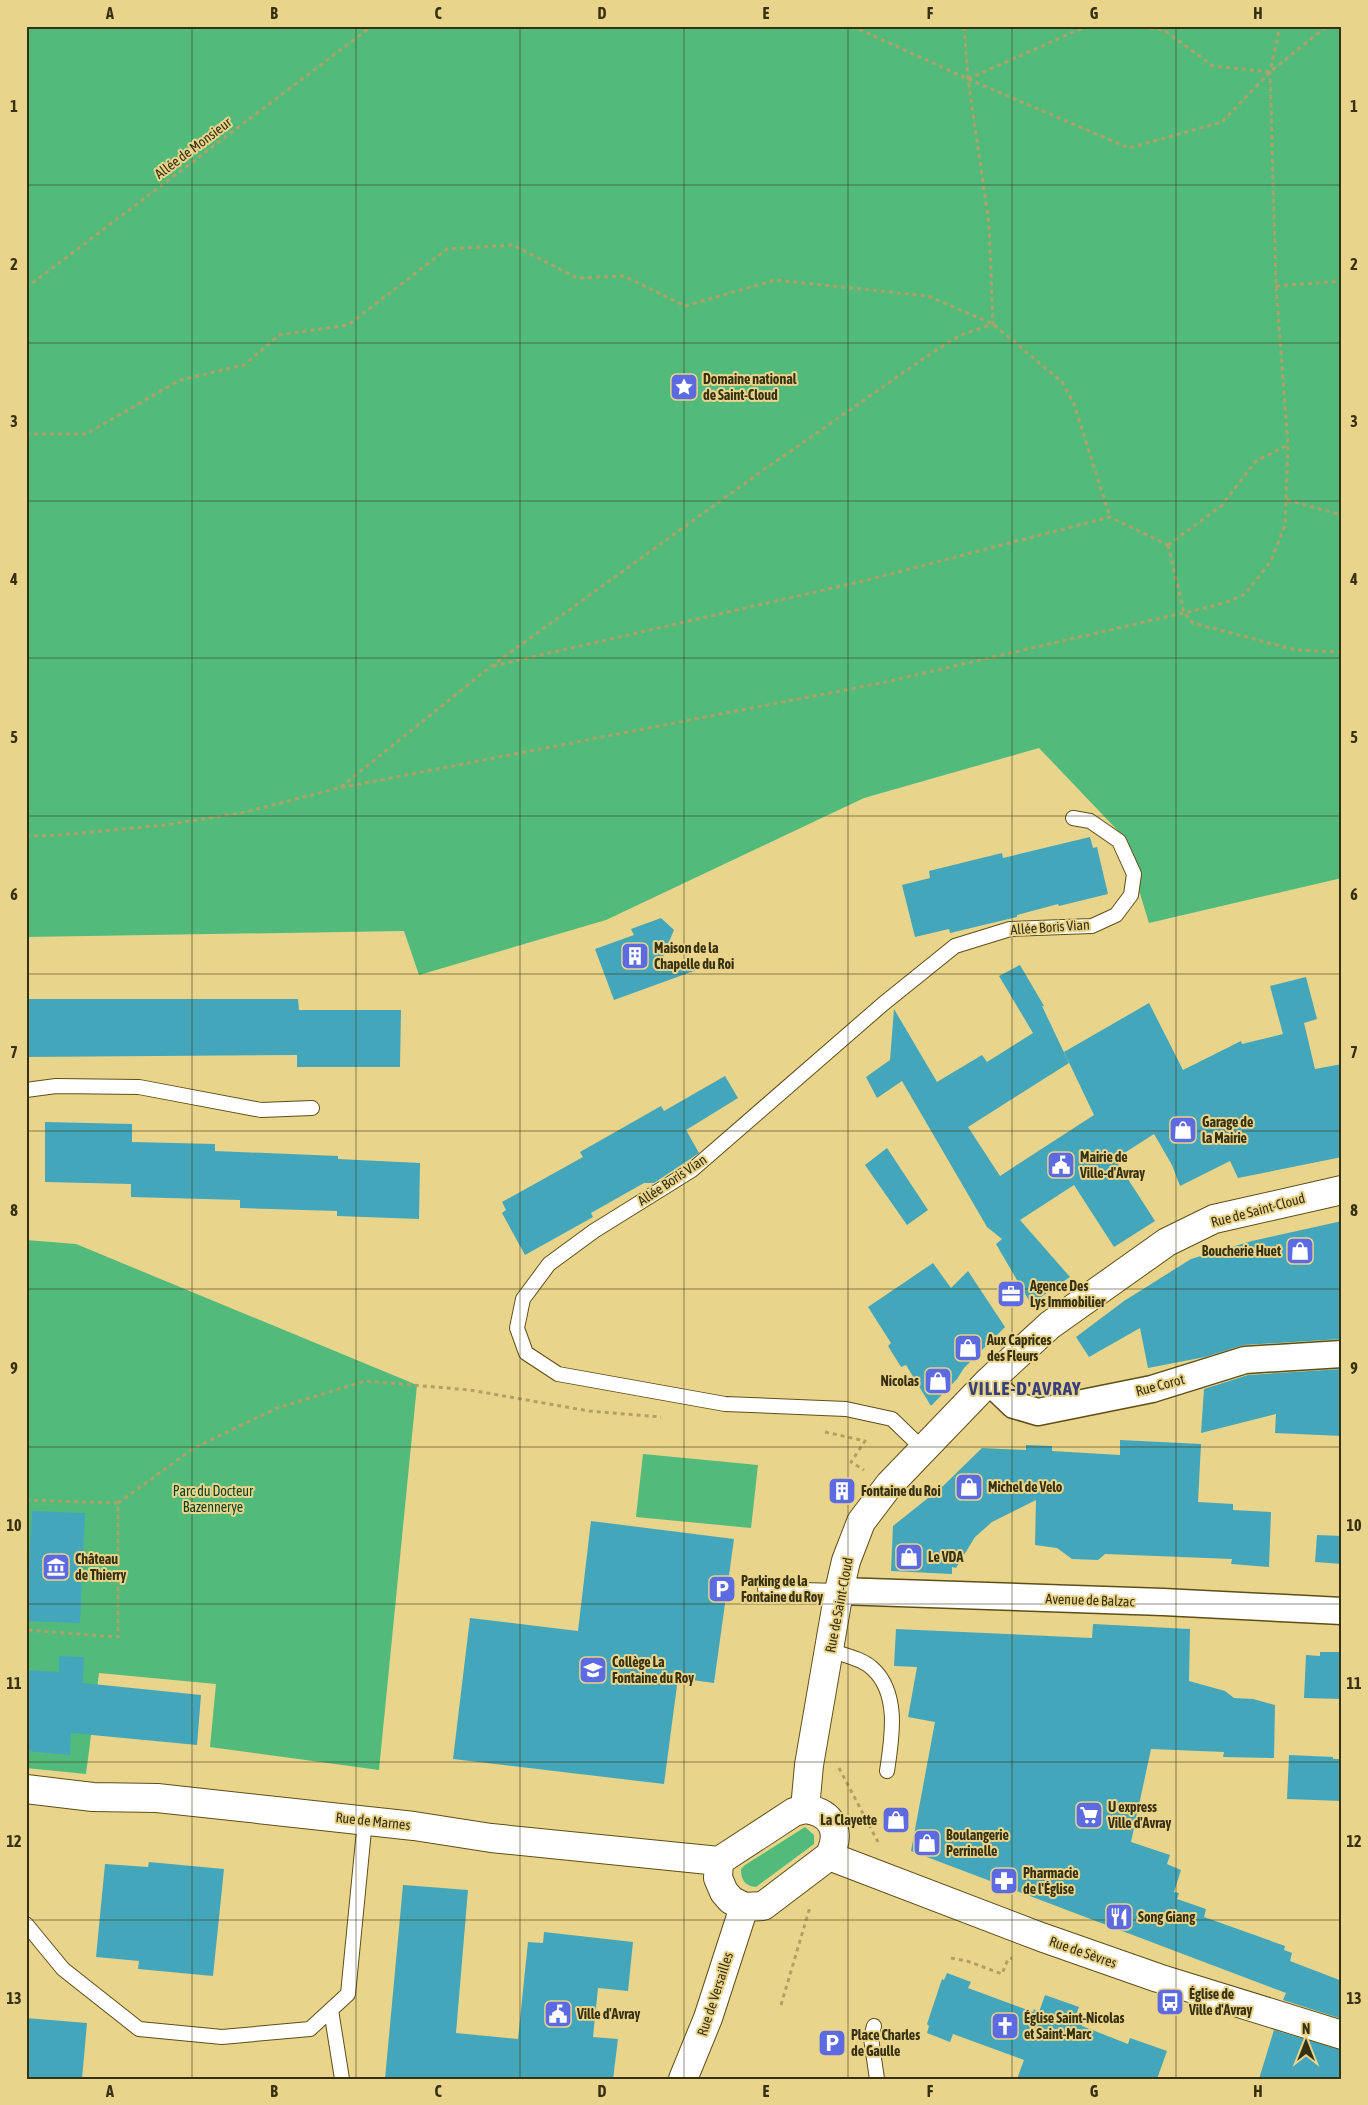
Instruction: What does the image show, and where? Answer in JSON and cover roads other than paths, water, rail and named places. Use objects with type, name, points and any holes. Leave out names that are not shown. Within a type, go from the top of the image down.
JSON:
[{"type":"main road","name":"Rue de Saint-Cloud","points":[[805,1809],[809,1765],[846,1561],[861,1522],[889,1485],[989,1381],[1050,1325],[1167,1242],[1214,1220],[1342,1190]]},
{"type":"main road","name":"Rue de Marnes","points":[[26,1789],[93,1797],[158,1798],[365,1820],[491,1838],[719,1860]]},
{"type":"main road","points":[[805,1809],[816,1810],[830,1819],[836,1834],[835,1845],[829,1856],[763,1906],[744,1907],[731,1900],[724,1892],[718,1878],[719,1860],[794,1812],[805,1809]]},
{"type":"main road","name":"Rue de Sèvres","points":[[829,1856],[1041,1937],[1158,1978],[1342,2035]]},
{"type":"main road","name":"Rue de Versailles","points":[[683,2079],[708,2018],[744,1907]]},
{"type":"street","name":"Rue Corot","points":[[989,1381],[1014,1405],[1038,1412],[1152,1389],[1245,1360],[1342,1354]]},
{"type":"street","name":"Avenue de Balzac","points":[[839,1592],[1163,1602],[1342,1611]]},
{"type":"lane","name":"Allée Boris Vian","points":[[923,1449],[892,1419],[846,1409],[725,1404],[558,1374],[526,1353],[517,1328],[522,1299],[549,1264],[594,1231],[692,1170],[883,1004],[955,946],[1010,929],[1092,926],[1116,915],[1131,895],[1134,874],[1119,841],[1090,821],[1073,818]]},
{"type":"lane","points":[[26,1090],[56,1086],[139,1087],[261,1110],[312,1108]]},
{"type":"lane","points":[[764,1588],[839,1592]]},
{"type":"lane","points":[[829,1650],[871,1667],[885,1683],[892,1716],[891,1743],[886,1771]]},
{"type":"lane","points":[[26,1924],[63,1969],[139,2029],[222,2038],[310,2029],[348,1994],[365,1820]]},
{"type":"lane","points":[[331,2010],[342,2079]]},
{"type":"lane","points":[[874,2026],[871,2038],[877,2079]]},
{"type":"place","name":"Domaine national de Saint-Cloud","points":[[684,387]]},
{"type":"place","name":"Maison de la Chapelle du Roi","points":[[635,956]]},
{"type":"place","name":"Garage de la Mairie","points":[[1183,1130]]},
{"type":"place","name":"Mairie de Ville-d'Avray","points":[[1061,1165]]},
{"type":"place","name":"Boucherie Huet","points":[[1300,1251]]},
{"type":"place","name":"Agence Des Lys Immobilier","points":[[1011,1294]]},
{"type":"place","name":"Aux Caprices des Fleurs","points":[[968,1348]]},
{"type":"place","name":"Nicolas","points":[[938,1381]]},
{"type":"place","name":"Michel de Velo","points":[[969,1487]]},
{"type":"place","name":"Fontaine du Roi","points":[[842,1491]]},
{"type":"place","name":"Le VDA","points":[[909,1557]]},
{"type":"place","name":"Château de Thierry","points":[[56,1567]]},
{"type":"place","name":"Parking de la Fontaine du Roy","points":[[722,1589]]},
{"type":"place","name":"Collège La Fontaine du Roy","points":[[593,1670]]},
{"type":"place","name":"U express Ville d'Avray","points":[[1089,1815]]},
{"type":"place","name":"La Clayette","points":[[896,1820]]},
{"type":"place","name":"Boulangerie Perrinelle","points":[[927,1843]]},
{"type":"place","name":"Pharmacie de l'Église","points":[[1004,1881]]},
{"type":"place","name":"Song Giang","points":[[1119,1917]]},
{"type":"place","name":"Église de Ville d'Avray","points":[[1170,2002]]},
{"type":"place","name":"Ville d'Avray","points":[[558,2014]]},
{"type":"place","name":"Église Saint-Nicolas et Saint-Marc","points":[[1005,2026]]},
{"type":"place","name":"Place Charles de Gaulle","points":[[832,2043]]},
{"type":"district","name":"VILLE-D'AVRAY","points":[[1025,1388]]},
{"type":"park label","name":"Parc du Docteur Bazennerye","points":[[213,1499]]}]
